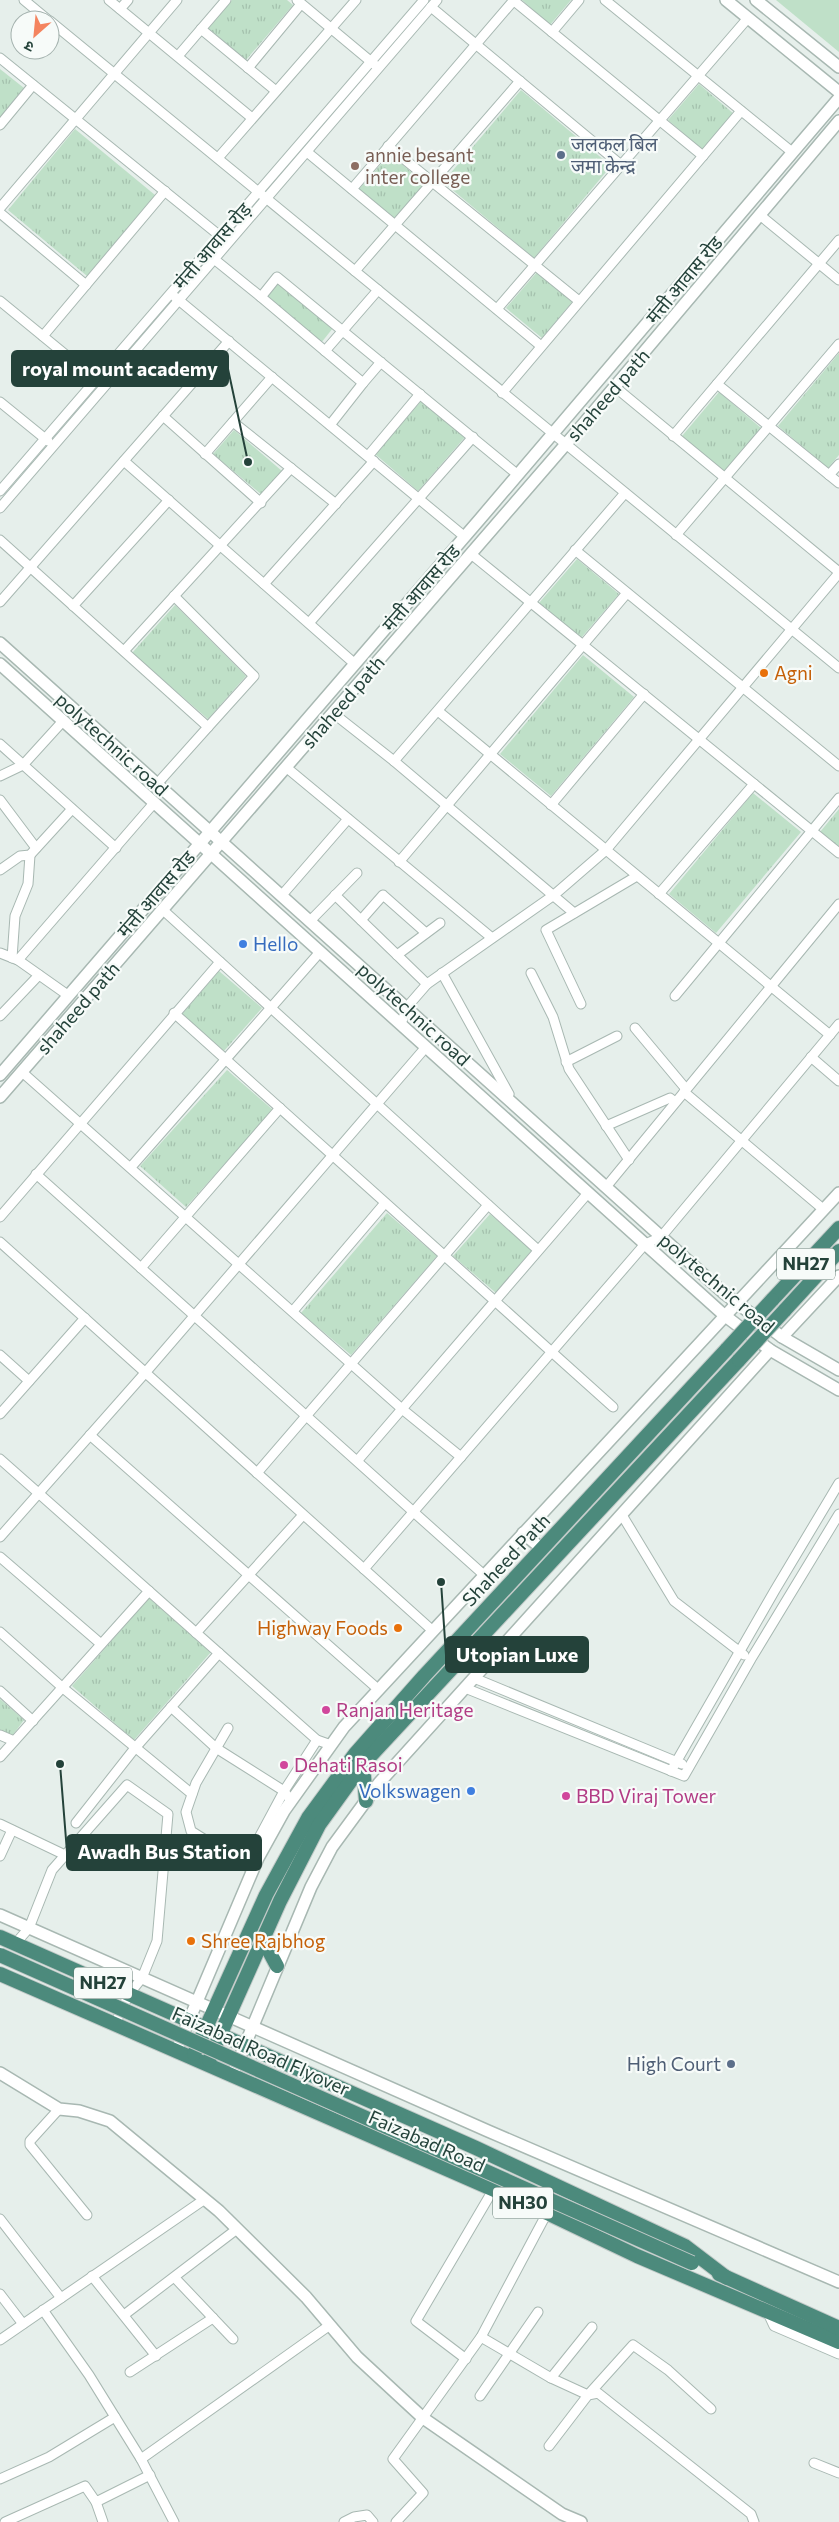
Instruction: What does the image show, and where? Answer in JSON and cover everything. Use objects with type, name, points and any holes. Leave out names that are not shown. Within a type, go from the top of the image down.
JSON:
[{"type":"highway","name":"Shaheed Path","points":[[192,2058],[266,1895],[308,1818],[355,1754],[424,1676],[839,1228]]},
{"type":"highway","name":"Shaheed Path","points":[[207,2064],[263,1940],[319,1825],[363,1764],[839,1251]]},
{"type":"highway","points":[[363,1764],[366,1801]]},
{"type":"highway","name":"NH27","points":[[0,1937],[220,2035]]},
{"type":"highway","points":[[263,1940],[277,1966]]},
{"type":"highway","name":"Faizabad Road Flyover","points":[[0,1955],[727,2278]]},
{"type":"highway","name":"Faizabad Road","points":[[0,1974],[547,2213],[638,2256],[839,2342]]},
{"type":"highway","name":"NH30","points":[[220,2035],[476,2148],[685,2246],[727,2278],[839,2328]]},
{"type":"street","points":[[24,0],[36,10]]},
{"type":"street","points":[[109,0],[252,118]]},
{"type":"street","points":[[120,9],[128,0]]},
{"type":"street","points":[[0,208],[177,0]]},
{"type":"street","points":[[178,56],[226,0]]},
{"type":"street","points":[[218,158],[355,0]]},
{"type":"street","name":"मंत्ती आवास रोड़","points":[[0,491],[424,0]]},
{"type":"street","points":[[352,189],[513,0],[704,156]]},
{"type":"street","points":[[552,32],[580,0]]},
{"type":"street","points":[[605,0],[792,152]]},
{"type":"street","points":[[726,0],[839,92]]},
{"type":"street","points":[[756,0],[839,68]]},
{"type":"street","points":[[248,68],[299,2],[379,68]]},
{"type":"street","points":[[0,508],[434,4],[475,44],[621,166]]},
{"type":"street","points":[[497,309],[748,18]]},
{"type":"street","points":[[201,29],[276,91]]},
{"type":"street","points":[[60,30],[839,668]]},
{"type":"street","points":[[0,58],[220,236]]},
{"type":"street","points":[[355,271],[520,81]]},
{"type":"street","points":[[0,125],[33,85]]},
{"type":"street","name":"मंत्ती आवास रोड","points":[[0,1075],[553,435],[839,98]]},
{"type":"street","points":[[502,393],[742,111]]},
{"type":"street","name":"shaheed path","points":[[0,1097],[334,714],[761,216],[839,121]]},
{"type":"street","points":[[388,146],[580,302]]},
{"type":"street","points":[[307,152],[541,346]]},
{"type":"street","points":[[42,336],[165,192]]},
{"type":"street","points":[[0,213],[86,285]]},
{"type":"street","points":[[761,216],[839,280]]},
{"type":"street","points":[[673,436],[839,240]]},
{"type":"street","points":[[214,259],[363,383]]},
{"type":"street","points":[[260,297],[277,277],[518,474]]},
{"type":"street","points":[[325,351],[378,290]]},
{"type":"street","points":[[171,293],[465,537]]},
{"type":"street","points":[[0,301],[104,387]]},
{"type":"street","points":[[0,602],[229,341]]},
{"type":"street","points":[[676,536],[839,344]]},
{"type":"street","points":[[330,425],[381,362]]},
{"type":"street","points":[[205,454],[272,377]]},
{"type":"street","points":[[716,384],[839,483]]},
{"type":"street","points":[[401,1024],[407,1007],[427,984],[554,895],[606,850],[839,573],[615,387]]},
{"type":"street","points":[[264,584],[336,504],[420,394]]},
{"type":"street","points":[[0,402],[46,438],[53,447]]},
{"type":"street","points":[[163,416],[261,503]]},
{"type":"street","points":[[233,422],[336,504]]},
{"type":"street","points":[[309,623],[472,437]]},
{"type":"street","points":[[124,461],[355,664]]},
{"type":"street","points":[[829,475],[839,464]]},
{"type":"street","points":[[124,651],[291,468]]},
{"type":"street","points":[[394,761],[625,493]]},
{"type":"street","points":[[73,606],[169,500]]},
{"type":"street","points":[[0,540],[208,727]]},
{"type":"street","points":[[575,550],[839,766]]},
{"type":"street","points":[[471,554],[839,853]]},
{"type":"street","points":[[399,862],[627,593]]},
{"type":"street","points":[[157,784],[254,676],[174,596]]},
{"type":"street","name":"polytechnic road","points":[[0,643],[736,1303],[782,1337],[839,1370]]},
{"type":"street","points":[[0,664],[724,1315],[770,1350],[839,1390]]},
{"type":"street","points":[[551,805],[644,694]]},
{"type":"street","points":[[438,711],[830,1035]]},
{"type":"street","points":[[334,714],[394,761],[574,913]]},
{"type":"street","points":[[0,776],[23,764],[64,721]]},
{"type":"street","points":[[0,744],[116,848]]},
{"type":"street","points":[[287,768],[492,938]]},
{"type":"street","points":[[659,894],[754,784]]},
{"type":"street","points":[[675,996],[839,798]]},
{"type":"street","points":[[0,800],[33,852],[28,884],[15,916],[15,959]]},
{"type":"street","points":[[15,959],[116,848],[154,803]]},
{"type":"street","points":[[0,870],[20,856],[33,852],[72,809]]},
{"type":"street","points":[[282,895],[348,819]]},
{"type":"street","points":[[310,921],[357,873]]},
{"type":"street","points":[[581,1004],[546,930],[637,876]]},
{"type":"street","points":[[335,895],[427,984]]},
{"type":"street","points":[[360,920],[383,895],[426,933]]},
{"type":"street","points":[[606,1187],[839,904]]},
{"type":"street","points":[[163,910],[538,1250]]},
{"type":"street","points":[[397,955],[440,923]]},
{"type":"street","points":[[131,1167],[320,952]]},
{"type":"street","points":[[0,953],[15,959],[69,996]]},
{"type":"street","points":[[0,1217],[174,1013],[220,962]]},
{"type":"street","points":[[442,973],[509,1094],[505,1097]]},
{"type":"street","points":[[530,973],[553,1017],[569,1069],[628,1160]]},
{"type":"street","points":[[0,1016],[39,975]]},
{"type":"street","points":[[174,1013],[613,1407]]},
{"type":"street","points":[[364,1570],[645,1244],[661,1237],[839,1024]]},
{"type":"street","points":[[635,1028],[685,1091],[823,1210]]},
{"type":"street","points":[[566,1062],[617,1036]]},
{"type":"street","points":[[0,1537],[146,1373],[426,1047]]},
{"type":"street","points":[[811,1057],[839,1081]]},
{"type":"street","points":[[22,1072],[240,1263],[402,1409],[461,1457]]},
{"type":"street","points":[[606,1126],[670,1098],[675,1102]]},
{"type":"street","points":[[141,1268],[280,1108]]},
{"type":"street","points":[[36,1174],[358,1460],[484,1575]]},
{"type":"street","points":[[358,1460],[588,1193]]},
{"type":"street","points":[[249,1867],[291,1800],[344,1726],[839,1193]]},
{"type":"street","points":[[293,1311],[385,1202]]},
{"type":"street","points":[[257,1473],[488,1206]]},
{"type":"street","points":[[0,1242],[433,1630]]},
{"type":"street","points":[[782,1337],[839,1276]]},
{"type":"street","points":[[0,1414],[85,1318]]},
{"type":"street","points":[[232,2076],[311,1887],[332,1847],[379,1783],[474,1678],[564,1570],[622,1515],[770,1350]]},
{"type":"street","points":[[0,1355],[29,1381]]},
{"type":"street","points":[[90,1435],[378,1690]]},
{"type":"street","points":[[0,1459],[317,1740],[331,1745]]},
{"type":"street","points":[[672,1771],[739,1652],[839,1484]]},
{"type":"street","points":[[196,1633],[303,1514]]},
{"type":"street","points":[[465,1688],[684,1776],[751,1659],[839,1514]]},
{"type":"street","points":[[622,1515],[674,1602],[739,1652],[751,1659]]},
{"type":"street","points":[[523,1533],[535,1544]]},
{"type":"street","points":[[0,1557],[101,1644]]},
{"type":"street","points":[[0,1757],[148,1591]]},
{"type":"street","points":[[0,1632],[62,1688],[192,1794]]},
{"type":"street","points":[[76,1823],[135,1748],[219,1653]]},
{"type":"street","points":[[474,1678],[689,1767]]},
{"type":"street","points":[[0,1691],[33,1721]]},
{"type":"street","points":[[171,1707],[216,1748],[284,1790],[291,1800]]},
{"type":"street","points":[[228,1728],[192,1794],[186,1812],[191,1831],[249,1867]]},
{"type":"street","points":[[0,1735],[14,1742]]},
{"type":"street","points":[[176,2051],[249,1867],[284,1790],[317,1740]]},
{"type":"street","points":[[306,1757],[308,1778]]},
{"type":"street","points":[[15,1944],[29,1928],[52,1870],[127,1785],[168,1814],[157,1941],[142,1978],[129,1994],[116,2024]]},
{"type":"street","points":[[0,1824],[65,1855]]},
{"type":"street","points":[[0,1856],[12,1830]]},
{"type":"street","points":[[0,1916],[229,2015],[488,2131],[839,2282]]},
{"type":"street","points":[[0,2072],[59,2109],[79,2111],[110,2121],[205,2199],[237,2229],[306,2297],[357,2357],[423,2418],[562,2519],[581,2522]]},
{"type":"street","points":[[59,2109],[30,2140],[30,2145],[87,2215]]},
{"type":"street","points":[[466,2359],[416,2321],[493,2190]]},
{"type":"street","points":[[0,2340],[205,2199]]},
{"type":"street","points":[[396,2522],[423,2492],[393,2459],[481,2337],[547,2213]]},
{"type":"street","points":[[0,2218],[62,2298]]},
{"type":"street","points":[[124,2315],[237,2229]]},
{"type":"street","points":[[92,2276],[156,2356]]},
{"type":"street","points":[[174,2278],[233,2339]]},
{"type":"street","points":[[0,2294],[23,2324]]},
{"type":"street","points":[[43,2310],[116,2417],[141,2458],[174,2522]]},
{"type":"street","points":[[766,2310],[774,2326],[839,2354]]},
{"type":"street","points":[[480,2396],[538,2312]]},
{"type":"street","points":[[130,2372],[213,2318]]},
{"type":"street","points":[[141,2458],[330,2325]]},
{"type":"street","points":[[551,2378],[592,2327]]},
{"type":"street","points":[[481,2337],[551,2378],[588,2395],[598,2393],[751,2514],[754,2522]]},
{"type":"street","points":[[549,2446],[588,2395],[633,2345],[668,2370],[711,2409]]},
{"type":"street","points":[[0,2479],[49,2457],[116,2417]]},
{"type":"street","points":[[814,2463],[839,2473]]},
{"type":"street","points":[[96,2502],[150,2475]]},
{"type":"street","points":[[5,2522],[84,2486],[96,2502],[103,2522]]},
{"type":"street","points":[[344,2522],[354,2517],[367,2515],[373,2522]]},
{"type":"green space","points":[[232,0],[287,0],[293,5],[246,60],[208,28]]},
{"type":"green space","points":[[522,0],[571,0],[550,25]]},
{"type":"green space","points":[[776,0],[839,0],[839,52]]},
{"type":"green space","points":[[0,69],[24,88],[0,117]]},
{"type":"green space","points":[[699,84],[734,114],[703,150],[668,120]]},
{"type":"green space","points":[[521,90],[611,166],[534,258],[443,182]]},
{"type":"green space","points":[[75,129],[155,195],[87,276],[8,210]]},
{"type":"green space","points":[[390,154],[425,184],[394,219],[359,189]]},
{"type":"green space","points":[[537,272],[572,302],[542,338],[506,308]]},
{"type":"green space","points":[[279,282],[333,328],[321,343],[266,297]]},
{"type":"green space","points":[[839,353],[839,455],[828,468],[778,426]]},
{"type":"green space","points":[[719,392],[761,428],[724,472],[682,436]]},
{"type":"green space","points":[[422,400],[465,437],[418,491],[375,454]]},
{"type":"green space","points":[[234,430],[282,471],[262,495],[213,454]]},
{"type":"green space","points":[[577,559],[619,594],[581,638],[539,603]]},
{"type":"green space","points":[[175,605],[246,676],[208,719],[132,653]]},
{"type":"green space","points":[[583,655],[634,697],[551,796],[500,754]]},
{"type":"green space","points":[[753,793],[801,832],[716,933],[669,894]]},
{"type":"green space","points":[[839,809],[839,848],[820,832]]},
{"type":"green space","points":[[219,971],[262,1008],[224,1051],[182,1014]]},
{"type":"green space","points":[[227,1070],[273,1110],[186,1207],[140,1166]]},
{"type":"green space","points":[[387,1213],[437,1256],[351,1355],[301,1313]]},
{"type":"green space","points":[[490,1214],[532,1250],[496,1293],[453,1256]]},
{"type":"green space","points":[[149,1598],[211,1652],[134,1740],[72,1686]]},
{"type":"green space","points":[[0,1699],[24,1720],[12,1736],[0,1730]]},
{"type":"tunnel","points":[[536,1545],[560,1566]]},
{"type":"place","name":"जलकल बिल जमा केन्द्र","points":[[561,155]]},
{"type":"place","name":"annie besant inter college","points":[[355,166]]},
{"type":"place","name":"royal mount academy","points":[[248,462]]},
{"type":"place","name":"Agni","points":[[764,673]]},
{"type":"place","name":"Hello","points":[[243,944]]},
{"type":"place","name":"Utopian Luxe","points":[[441,1582]]},
{"type":"place","name":"Highway Foods","points":[[398,1628]]},
{"type":"place","name":"Ranjan Heritage","points":[[326,1710]]},
{"type":"place","name":"Awadh Bus Station","points":[[60,1764]]},
{"type":"place","name":"Dehati Rasoi","points":[[284,1765]]},
{"type":"place","name":"Volkswagen","points":[[471,1791]]},
{"type":"place","name":"BBD Viraj Tower","points":[[566,1796]]},
{"type":"place","name":"Shree Rajbhog","points":[[191,1941]]},
{"type":"place","name":"High Court","points":[[731,2064]]}]
